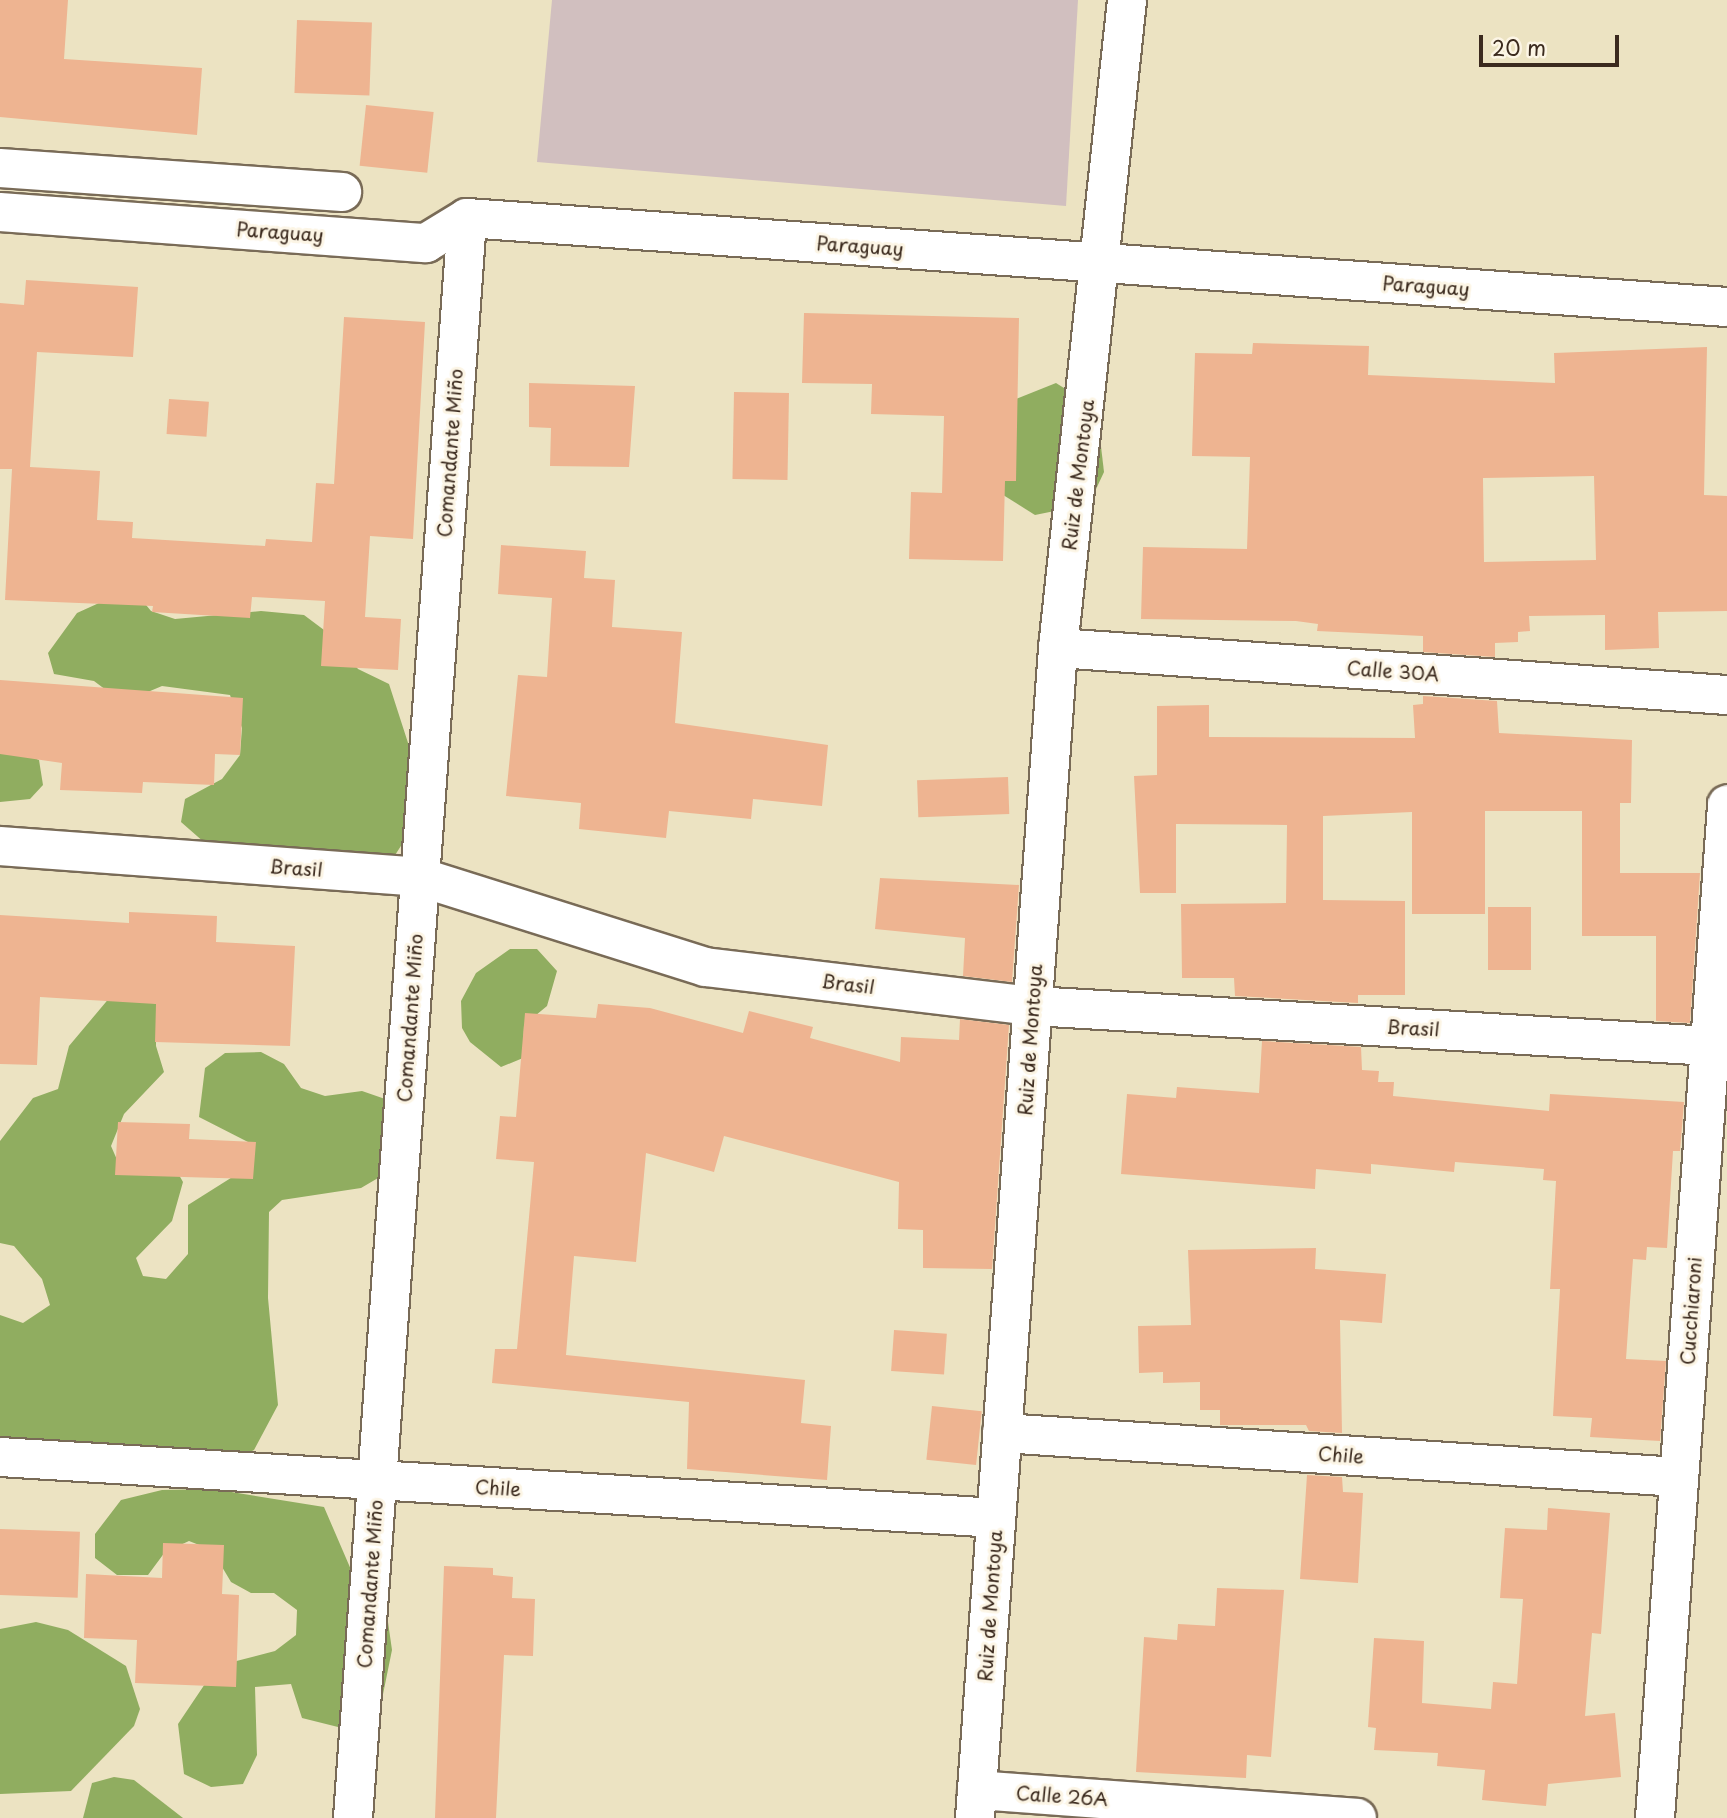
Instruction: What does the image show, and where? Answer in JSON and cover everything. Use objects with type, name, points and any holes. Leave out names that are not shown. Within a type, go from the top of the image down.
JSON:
[{"type":"street","name":"Ruiz de Montoya","points":[[976,1804],[1058,648],[1102,264],[1127,0]]},
{"type":"street","points":[[0,168],[342,192]]},
{"type":"street","name":"Paraguay","points":[[0,212],[426,243],[467,218],[1727,307]]},
{"type":"street","name":"Comandante Miño","points":[[353,1818],[467,218]]},
{"type":"street","name":"Calle 30A","points":[[1058,648],[1727,695]]},
{"type":"street","name":"Cucchiaroni","points":[[1655,1818],[1727,805]]},
{"type":"street","name":"Brasil","points":[[0,846],[420,877],[705,967],[1033,1006],[1710,1046]]},
{"type":"street","name":"Chile","points":[[1002,1433],[1679,1477]]},
{"type":"street","name":"Chile","points":[[0,1457],[996,1518]]},
{"type":"street","name":"Calle 26A","points":[[976,1804],[1357,1818]]},
{"type":"shaded area","points":[[552,0],[1078,0],[1066,206],[537,162]]},
{"type":"green space","points":[[1056,383],[1083,400],[1098,421],[1104,472],[1089,504],[1035,515],[1000,493],[1011,401]]},
{"type":"green space","points":[[132,588],[151,611],[175,619],[261,611],[304,615],[332,636],[358,669],[389,684],[420,780],[415,824],[381,877],[205,843],[181,822],[185,799],[222,779],[240,755],[242,728],[230,695],[162,686],[136,697],[114,696],[94,681],[54,674],[48,653],[77,613]]},
{"type":"green space","points":[[0,743],[39,760],[43,785],[30,799],[0,802]]},
{"type":"green space","points":[[510,949],[537,949],[557,971],[547,1006],[524,1025],[523,1058],[501,1067],[470,1042],[462,1028],[461,1001],[476,973]]},
{"type":"green space","points":[[116,990],[156,1004],[156,1046],[164,1072],[124,1114],[111,1146],[118,1162],[171,1161],[183,1182],[172,1221],[136,1258],[143,1276],[166,1279],[188,1254],[188,1205],[234,1176],[248,1142],[199,1117],[205,1068],[225,1053],[261,1052],[284,1064],[301,1088],[325,1096],[362,1091],[388,1100],[390,1171],[361,1188],[282,1200],[269,1212],[268,1298],[278,1405],[254,1450],[219,1468],[0,1477],[0,1315],[23,1323],[50,1305],[42,1279],[14,1246],[0,1243],[0,1141],[33,1098],[58,1089],[69,1046]]},
{"type":"green space","points":[[213,1489],[324,1507],[352,1572],[388,1622],[392,1650],[380,1709],[342,1728],[302,1718],[291,1684],[255,1687],[257,1755],[243,1784],[211,1787],[184,1774],[178,1724],[217,1666],[275,1651],[296,1635],[297,1610],[274,1593],[251,1593],[231,1582],[212,1550],[189,1541],[165,1552],[148,1575],[117,1575],[95,1558],[95,1534],[121,1500],[162,1490]]},
{"type":"green space","points":[[36,1622],[68,1630],[126,1666],[140,1709],[134,1726],[71,1791],[0,1794],[0,1629]]},
{"type":"green space","points":[[114,1777],[134,1780],[183,1818],[83,1818],[92,1783]]},
{"type":"building","points":[[0,0],[68,0],[64,59],[202,68],[197,135],[0,117]]},
{"type":"building","points":[[297,20],[372,23],[369,96],[294,93]]},
{"type":"building","points":[[366,105],[434,112],[427,173],[360,166]]},
{"type":"building","points":[[26,280],[138,287],[133,357],[37,352],[30,467],[100,471],[97,520],[133,522],[132,538],[265,546],[266,539],[312,542],[316,483],[334,484],[344,317],[425,322],[413,539],[370,536],[365,617],[401,619],[398,670],[321,666],[325,601],[252,597],[250,618],[152,612],[153,606],[5,600],[12,469],[0,469],[0,303],[24,305]]},
{"type":"building","points":[[804,313],[1019,318],[1016,481],[1005,481],[1003,561],[909,559],[911,492],[942,493],[944,416],[871,414],[872,384],[802,383]]},
{"type":"building","points":[[1253,343],[1369,346],[1368,375],[1555,383],[1554,353],[1707,347],[1704,495],[1727,496],[1727,611],[1658,612],[1659,648],[1605,650],[1605,615],[1529,616],[1530,631],[1518,632],[1518,642],[1495,643],[1495,657],[1423,652],[1423,636],[1317,631],[1318,624],[1296,621],[1141,619],[1143,547],[1247,549],[1250,457],[1192,456],[1195,353],[1252,354]],"holes":[[[1594,476],[1596,560],[1484,562],[1483,478]]]},
{"type":"building","points":[[529,383],[635,386],[629,467],[550,466],[551,428],[529,427]]},
{"type":"building","points":[[734,392],[789,393],[787,480],[732,479]]},
{"type":"building","points":[[169,399],[209,402],[206,437],[167,434]]},
{"type":"building","points":[[501,545],[586,551],[584,578],[615,580],[612,627],[682,632],[675,723],[828,745],[822,806],[753,799],[751,819],[669,811],[666,838],[579,829],[581,803],[506,796],[518,675],[547,677],[552,598],[498,594]]},
{"type":"building","points":[[0,680],[243,698],[240,755],[215,754],[214,785],[143,782],[142,793],[60,790],[62,763],[0,754]]},
{"type":"building","points":[[1423,696],[1497,701],[1499,733],[1632,740],[1631,803],[1620,803],[1620,873],[1700,873],[1690,1023],[1656,1021],[1656,936],[1582,936],[1582,811],[1485,811],[1485,914],[1412,914],[1412,812],[1323,816],[1323,900],[1405,901],[1405,995],[1358,995],[1358,1003],[1235,996],[1234,978],[1182,978],[1181,904],[1286,903],[1287,825],[1176,824],[1176,893],[1140,893],[1134,776],[1157,775],[1157,706],[1209,705],[1209,737],[1415,738],[1413,705],[1423,704]]},
{"type":"building","points":[[1008,777],[1009,814],[918,817],[917,780]]},
{"type":"building","points":[[880,878],[1019,885],[1012,982],[963,976],[965,938],[875,929]]},
{"type":"building","points":[[1488,907],[1531,907],[1531,970],[1488,970]]},
{"type":"building","points":[[129,912],[217,916],[216,942],[295,946],[290,1046],[155,1042],[156,1004],[40,997],[37,1065],[0,1064],[0,915],[129,923]]},
{"type":"building","points":[[598,1004],[650,1008],[743,1033],[749,1011],[813,1027],[810,1038],[900,1062],[901,1037],[959,1040],[960,1019],[1009,1025],[992,1269],[923,1268],[923,1230],[898,1229],[899,1182],[724,1136],[714,1172],[646,1153],[636,1262],[574,1256],[566,1355],[805,1380],[801,1423],[831,1426],[827,1480],[687,1469],[689,1402],[492,1383],[495,1349],[517,1349],[534,1162],[496,1159],[500,1116],[516,1117],[525,1013],[596,1018]]},
{"type":"building","points":[[1262,1041],[1361,1047],[1362,1070],[1379,1071],[1378,1082],[1394,1082],[1393,1096],[1549,1111],[1550,1094],[1684,1102],[1680,1151],[1673,1151],[1667,1248],[1647,1247],[1646,1260],[1633,1259],[1626,1359],[1666,1361],[1660,1441],[1590,1437],[1592,1418],[1553,1416],[1560,1289],[1550,1289],[1556,1181],[1543,1180],[1544,1169],[1455,1162],[1454,1172],[1371,1164],[1371,1174],[1316,1169],[1315,1189],[1121,1174],[1127,1094],[1176,1098],[1177,1087],[1259,1093]]},
{"type":"building","points":[[118,1122],[190,1124],[189,1139],[256,1142],[253,1179],[115,1175]]},
{"type":"building","points":[[1316,1248],[1315,1269],[1386,1274],[1382,1323],[1340,1320],[1342,1433],[1309,1431],[1306,1425],[1220,1425],[1220,1410],[1200,1410],[1200,1382],[1163,1383],[1163,1372],[1139,1373],[1138,1326],[1191,1325],[1188,1250]]},
{"type":"building","points":[[894,1330],[947,1334],[944,1375],[891,1371]]},
{"type":"building","points":[[932,1406],[982,1411],[976,1465],[926,1460]]},
{"type":"building","points":[[1307,1475],[1342,1477],[1343,1492],[1363,1493],[1358,1583],[1300,1579]]},
{"type":"building","points":[[1548,1508],[1610,1513],[1601,1634],[1592,1633],[1585,1716],[1615,1713],[1621,1777],[1548,1784],[1546,1806],[1482,1800],[1485,1770],[1437,1766],[1438,1753],[1374,1750],[1376,1728],[1368,1727],[1374,1638],[1424,1641],[1422,1703],[1491,1709],[1493,1682],[1517,1684],[1523,1599],[1500,1598],[1505,1528],[1547,1530]]},
{"type":"building","points":[[0,1529],[80,1532],[78,1598],[0,1595]]},
{"type":"building","points":[[163,1543],[224,1545],[222,1594],[239,1595],[236,1687],[135,1683],[137,1640],[84,1638],[86,1574],[162,1578]]},
{"type":"building","points":[[444,1566],[493,1568],[493,1575],[513,1577],[512,1598],[535,1599],[533,1656],[504,1655],[496,1818],[435,1818]]},
{"type":"building","points":[[1217,1588],[1284,1590],[1271,1757],[1247,1755],[1246,1778],[1136,1772],[1144,1637],[1177,1640],[1178,1624],[1215,1626]]}]
